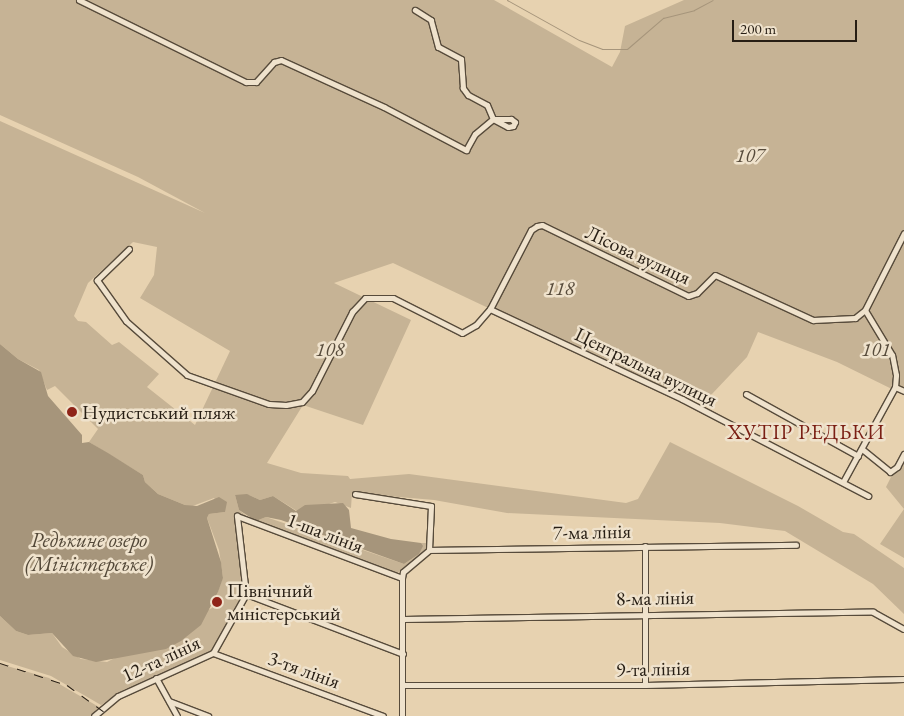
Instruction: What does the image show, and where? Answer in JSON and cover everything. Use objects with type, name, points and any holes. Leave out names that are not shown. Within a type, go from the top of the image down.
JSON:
[{"type":"street","points":[[78,0],[246,82],[256,82],[274,62],[281,60],[384,107],[466,150],[476,134],[493,119],[486,105],[468,95],[463,88],[461,59],[438,47],[431,20],[415,10]]},
{"type":"street","name":"Лісова вулиця","points":[[490,309],[531,230],[542,225],[688,296],[698,293],[715,275],[813,320],[855,318],[865,310]]},
{"type":"street","points":[[843,482],[895,387],[892,355],[865,310],[904,233]]},
{"type":"street","points":[[129,249],[97,280],[122,316],[182,372],[269,404],[302,402],[312,391],[352,312],[365,298],[385,296],[462,333],[481,321],[490,309]]},
{"type":"street","name":"Центральна вулиця","points":[[490,309],[682,399],[868,496]]},
{"type":"street","points":[[895,387],[904,391]]},
{"type":"street","points":[[746,394],[858,456]]},
{"type":"street","points":[[862,449],[890,472],[897,467],[904,454]]},
{"type":"street","points":[[355,494],[431,506],[429,550],[403,572],[402,578],[402,716]]},
{"type":"street","name":"1-ша лінія","points":[[246,594],[237,516],[402,578]]},
{"type":"street","name":"7-ма лінія","points":[[429,550],[796,545]]},
{"type":"street","points":[[645,546],[645,685]]},
{"type":"street","points":[[246,594],[403,654]]},
{"type":"street","name":"12-та лінія","points":[[94,716],[101,707],[156,678],[213,653],[246,594]]},
{"type":"street","name":"8-ма лінія","points":[[403,619],[646,613],[873,612],[904,629]]},
{"type":"street","name":"3-тя лінія","points":[[213,653],[383,716]]},
{"type":"street","points":[[156,678],[177,716]]},
{"type":"street","name":"9-та лінія","points":[[403,685],[645,685],[904,679]]},
{"type":"street","points":[[168,701],[208,716]]},
{"type":"green space","points":[[0,0],[494,0],[612,67],[620,52],[625,26],[684,0],[904,0],[904,395],[837,362],[758,332],[747,357],[712,394],[688,402],[393,263],[334,283],[411,320],[363,425],[303,405],[267,463],[301,473],[348,476],[350,479],[409,474],[626,503],[638,499],[670,442],[798,506],[843,532],[854,534],[904,568],[904,614],[873,584],[785,531],[720,523],[507,513],[434,500],[352,493],[351,508],[335,502],[323,506],[308,505],[297,511],[273,496],[260,500],[249,495],[235,495],[239,510],[252,520],[236,516],[244,594],[212,652],[137,686],[125,689],[101,705],[51,676],[0,660],[0,616],[16,631],[28,635],[52,633],[62,647],[81,659],[107,662],[212,608],[223,577],[219,550],[207,518],[209,514],[225,512],[214,498],[190,507],[158,494],[145,482],[143,475],[89,442],[98,429],[55,386],[47,390],[39,370],[18,359],[0,344],[0,121],[205,213],[138,177],[0,115]],"holes":[[[133,242],[157,247],[154,275],[140,298],[230,351],[195,425],[147,387],[159,374],[119,342],[112,345],[86,322],[78,321],[74,316],[88,283]]]},
{"type":"green space","points":[[904,451],[904,509],[886,487]]},
{"type":"green space","points":[[904,509],[904,558],[880,544]]},
{"type":"green space","points":[[266,517],[404,564],[419,554],[421,543],[428,543],[427,549],[419,558],[396,574],[256,521]]},
{"type":"green space","points":[[0,664],[49,678],[99,707],[91,716],[0,716]]},
{"type":"water","name":"Редькине озеро (Міністерське)","points":[[0,344],[18,359],[41,372],[48,396],[82,435],[82,443],[89,442],[108,453],[143,475],[145,482],[158,494],[185,505],[197,506],[219,497],[227,502],[225,512],[209,514],[207,518],[221,562],[223,578],[201,625],[181,641],[166,649],[96,662],[73,656],[52,633],[28,635],[16,631],[0,616]]},
{"type":"water","points":[[247,494],[260,500],[273,496],[296,511],[305,505],[343,503],[349,510],[351,528],[391,539],[421,543],[423,546],[419,554],[404,564],[281,520],[266,517],[256,521],[239,510],[235,495]]},
{"type":"waterway","points":[[507,0],[579,40],[602,49],[627,49],[663,18],[694,10],[713,0]]},
{"type":"railway","points":[[0,663],[67,685],[110,716]]},
{"type":"place","name":"Нудистський пляж","points":[[72,412]]},
{"type":"place","name":"Північний міністерський","points":[[217,602]]},
{"type":"district","name":"ХУТІР РЕДЬКИ","points":[[806,432]]},
{"type":"park label","name":"107","points":[[750,155]]},
{"type":"park label","name":"118","points":[[560,288]]},
{"type":"park label","name":"108","points":[[330,349]]},
{"type":"park label","name":"101","points":[[876,349]]}]
